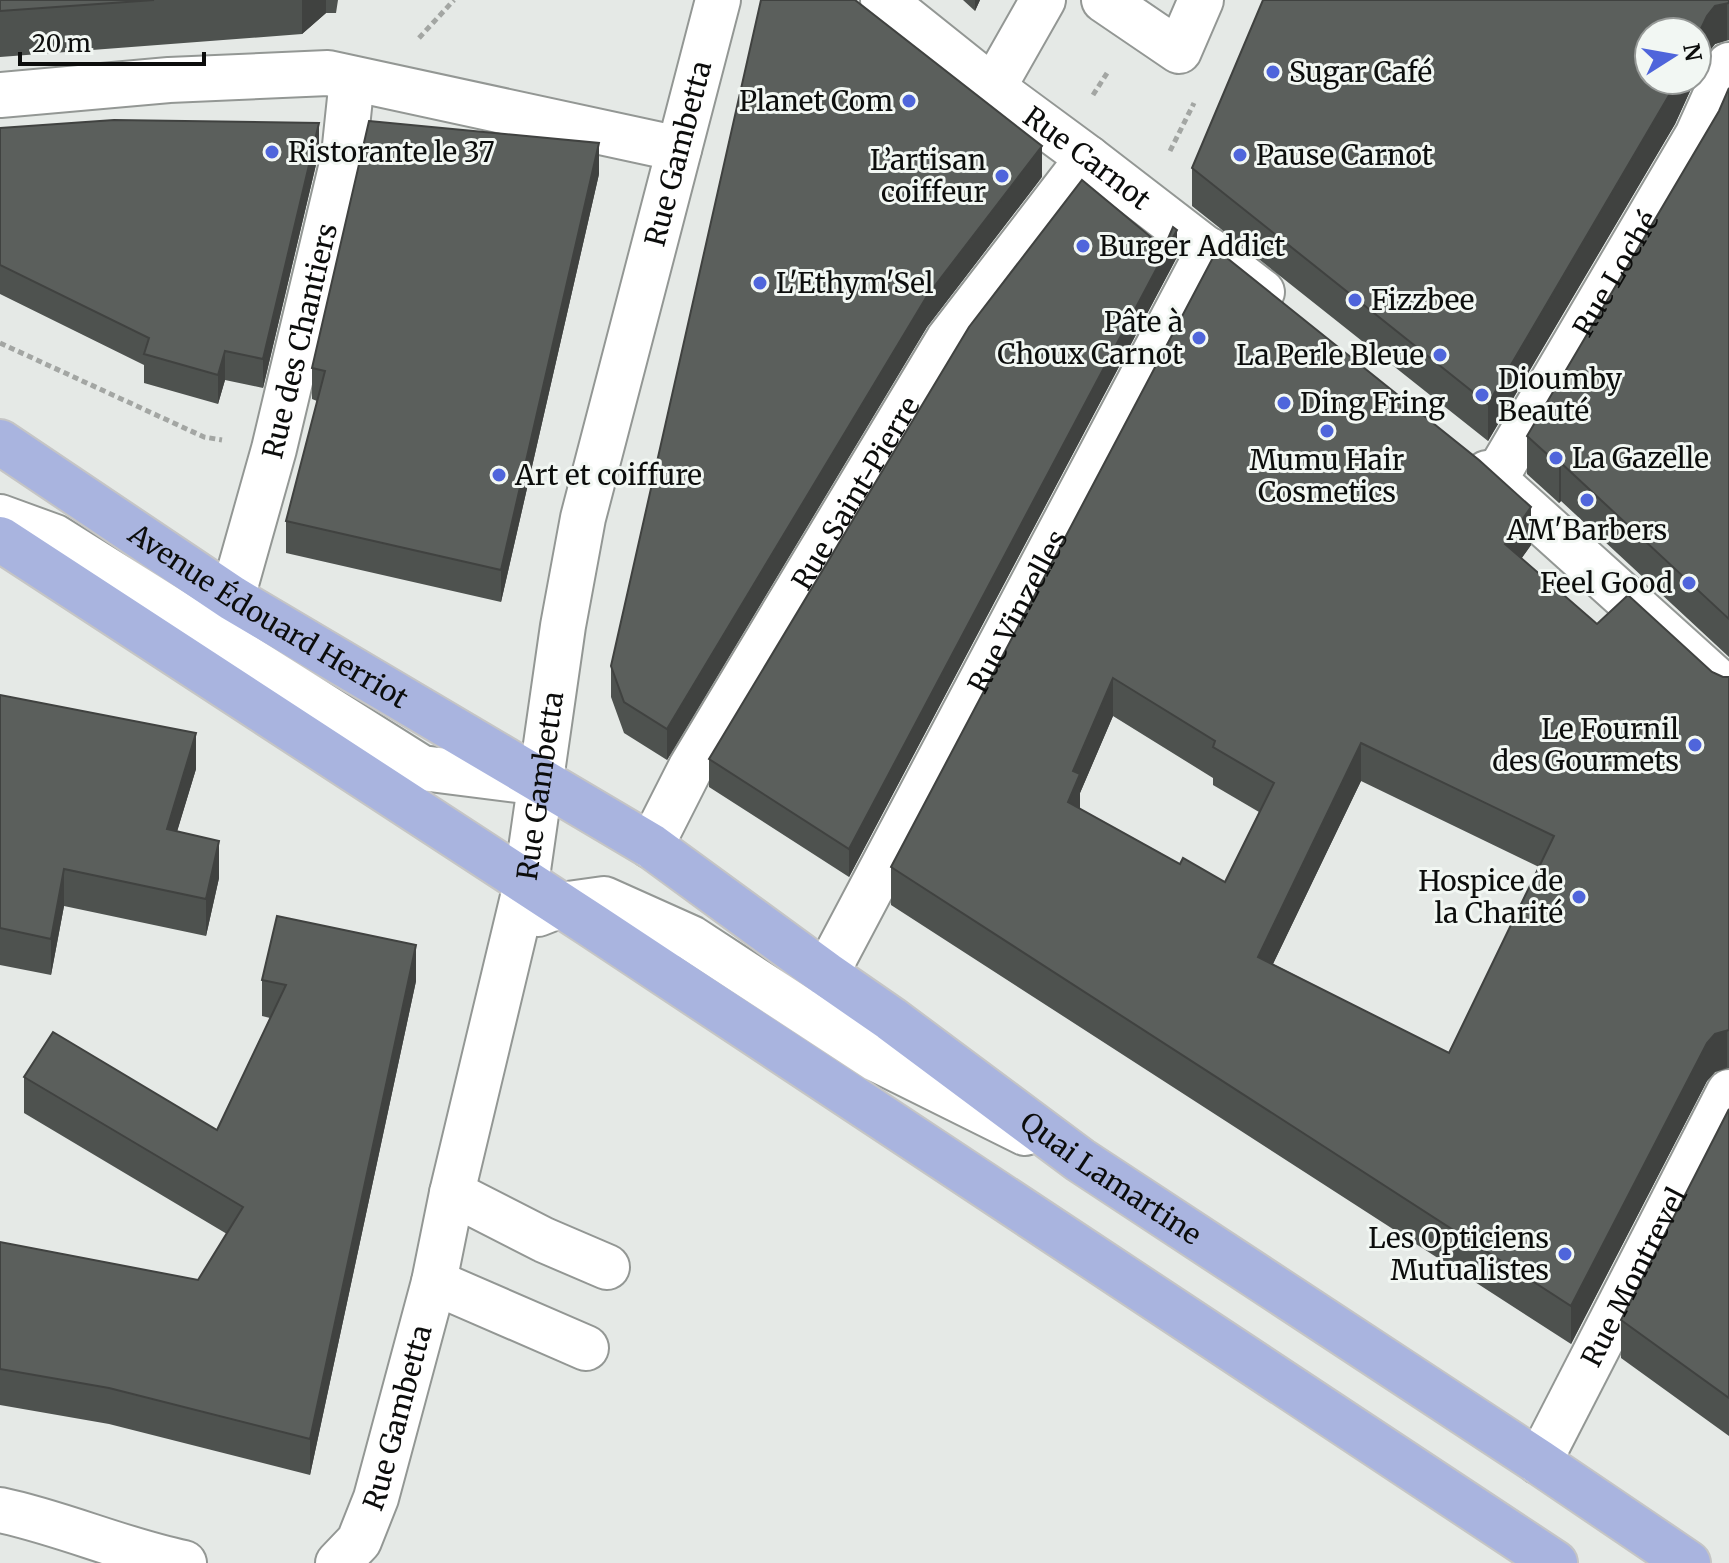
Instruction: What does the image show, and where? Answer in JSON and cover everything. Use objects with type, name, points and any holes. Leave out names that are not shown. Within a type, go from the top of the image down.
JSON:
[{"type":"main road","name":"Avenue Édouard Herriot","points":[[0,442],[232,598],[542,783]]},
{"type":"main road","points":[[0,539],[535,904],[1555,1563]]},
{"type":"main road","name":"Quai Lamartine","points":[[542,783],[651,846],[1080,1160],[1688,1563]]},
{"type":"street","name":"Rue Gambetta","points":[[338,1563],[359,1541],[376,1498],[434,1282],[452,1193],[535,904],[542,783],[563,626],[583,518],[718,0]]},
{"type":"street","name":"Rue Carnot","points":[[883,0],[993,88],[1076,148],[1296,319]]},
{"type":"street","points":[[993,88],[1043,0]]},
{"type":"street","points":[[1104,0],[1179,51],[1201,0]]},
{"type":"street","name":"Rue Loché","points":[[1495,479],[1697,136],[1729,65]]},
{"type":"street","points":[[0,95],[169,80],[328,73],[679,149]]},
{"type":"street","name":"Rue des Chantiers","points":[[232,598],[274,449],[344,155],[352,79]]},
{"type":"street","name":"Rue Saint-Pierre","points":[[651,846],[691,767],[948,340],[1076,148]]},
{"type":"street","name":"Rue Vinzelles","points":[[826,974],[1209,250]]},
{"type":"street","points":[[1457,449],[1495,479],[1729,691]]},
{"type":"street","points":[[0,517],[55,537],[422,768],[542,783]]},
{"type":"street","points":[[535,904],[604,899],[691,938],[876,1059],[1080,1160]]},
{"type":"street","name":"Rue Montrevel","points":[[1539,1462],[1729,1092]]},
{"type":"street","points":[[452,1193],[544,1240],[607,1267]]},
{"type":"street","points":[[434,1282],[586,1348]]},
{"type":"street","points":[[0,1510],[35,1517],[94,1539],[184,1563]]},
{"type":"path","points":[[1076,148],[1140,24]]},
{"type":"path","points":[[0,343],[204,437],[274,449]]},
{"type":"building","points":[[0,0],[154,0],[0,11]]},
{"type":"building","points":[[761,0],[855,0],[1042,146],[927,296],[667,729],[624,702],[611,666]]},
{"type":"building","points":[[1263,0],[1729,0],[1729,3],[1715,6],[1707,16],[1633,16],[1633,96],[1669,96],[1488,404],[1192,168]]},
{"type":"building","points":[[1729,88],[1729,619],[1561,463],[1559,465],[1527,436],[1719,111]]},
{"type":"building","points":[[114,120],[319,123],[263,359],[225,351],[218,375],[144,354],[149,338],[0,265],[0,128]]},
{"type":"building","points":[[369,121],[599,143],[501,570],[286,521],[325,371],[312,368]]},
{"type":"building","points":[[1082,180],[1164,248],[1173,227],[1177,230],[849,849],[709,759],[969,327]]},
{"type":"building","points":[[1217,250],[1479,460],[1531,507],[1505,544],[1597,624],[1628,595],[1712,672],[1729,677],[1729,1030],[1715,1034],[1707,1043],[1571,1306],[891,867]],"holes":[[[1113,678],[1215,741],[1213,747],[1274,783],[1225,882],[1183,858],[1180,864],[1068,802],[1080,774],[1073,771]],[[1361,743],[1554,836],[1449,1053],[1258,957]]]},
{"type":"building","points":[[0,695],[196,733],[167,829],[219,841],[206,899],[64,869],[51,939],[0,928]]},
{"type":"building","points":[[277,916],[416,945],[310,1439],[109,1388],[0,1369],[0,1242],[198,1280],[243,1207],[24,1077],[53,1032],[217,1130],[286,985],[262,980]]},
{"type":"building","points":[[1729,1109],[1729,1398],[1621,1320]]},
{"type":"place","name":"Sugar Café","points":[[1273,72]]},
{"type":"place","name":"Planet Com","points":[[909,101]]},
{"type":"place","name":"Ristorante le 37","points":[[272,152]]},
{"type":"place","name":"Pause Carnot","points":[[1240,155]]},
{"type":"place","name":"L’artisan coiffeur","points":[[1002,176]]},
{"type":"place","name":"Burger Addict","points":[[1083,246]]},
{"type":"place","name":"L'Ethym'Sel","points":[[760,283]]},
{"type":"place","name":"Fizzbee","points":[[1355,300]]},
{"type":"place","name":"Pâte à Choux Carnot","points":[[1199,338]]},
{"type":"place","name":"La Perle Bleue","points":[[1440,355]]},
{"type":"place","name":"Dioumby Beauté","points":[[1482,395]]},
{"type":"place","name":"Ding Fring","points":[[1284,403]]},
{"type":"place","name":"Mumu Hair Cosmetics","points":[[1327,431]]},
{"type":"place","name":"La Gazelle","points":[[1556,458]]},
{"type":"place","name":"Art et coiffure","points":[[499,475]]},
{"type":"place","name":"AM'Barbers","points":[[1587,500]]},
{"type":"place","name":"Feel Good","points":[[1689,583]]},
{"type":"place","name":"Le Fournil des Gourmets","points":[[1695,745]]},
{"type":"place","name":"Hospice de la Charité","points":[[1579,897]]},
{"type":"place","name":"Les Opticiens Mutualistes","points":[[1565,1254]]}]
